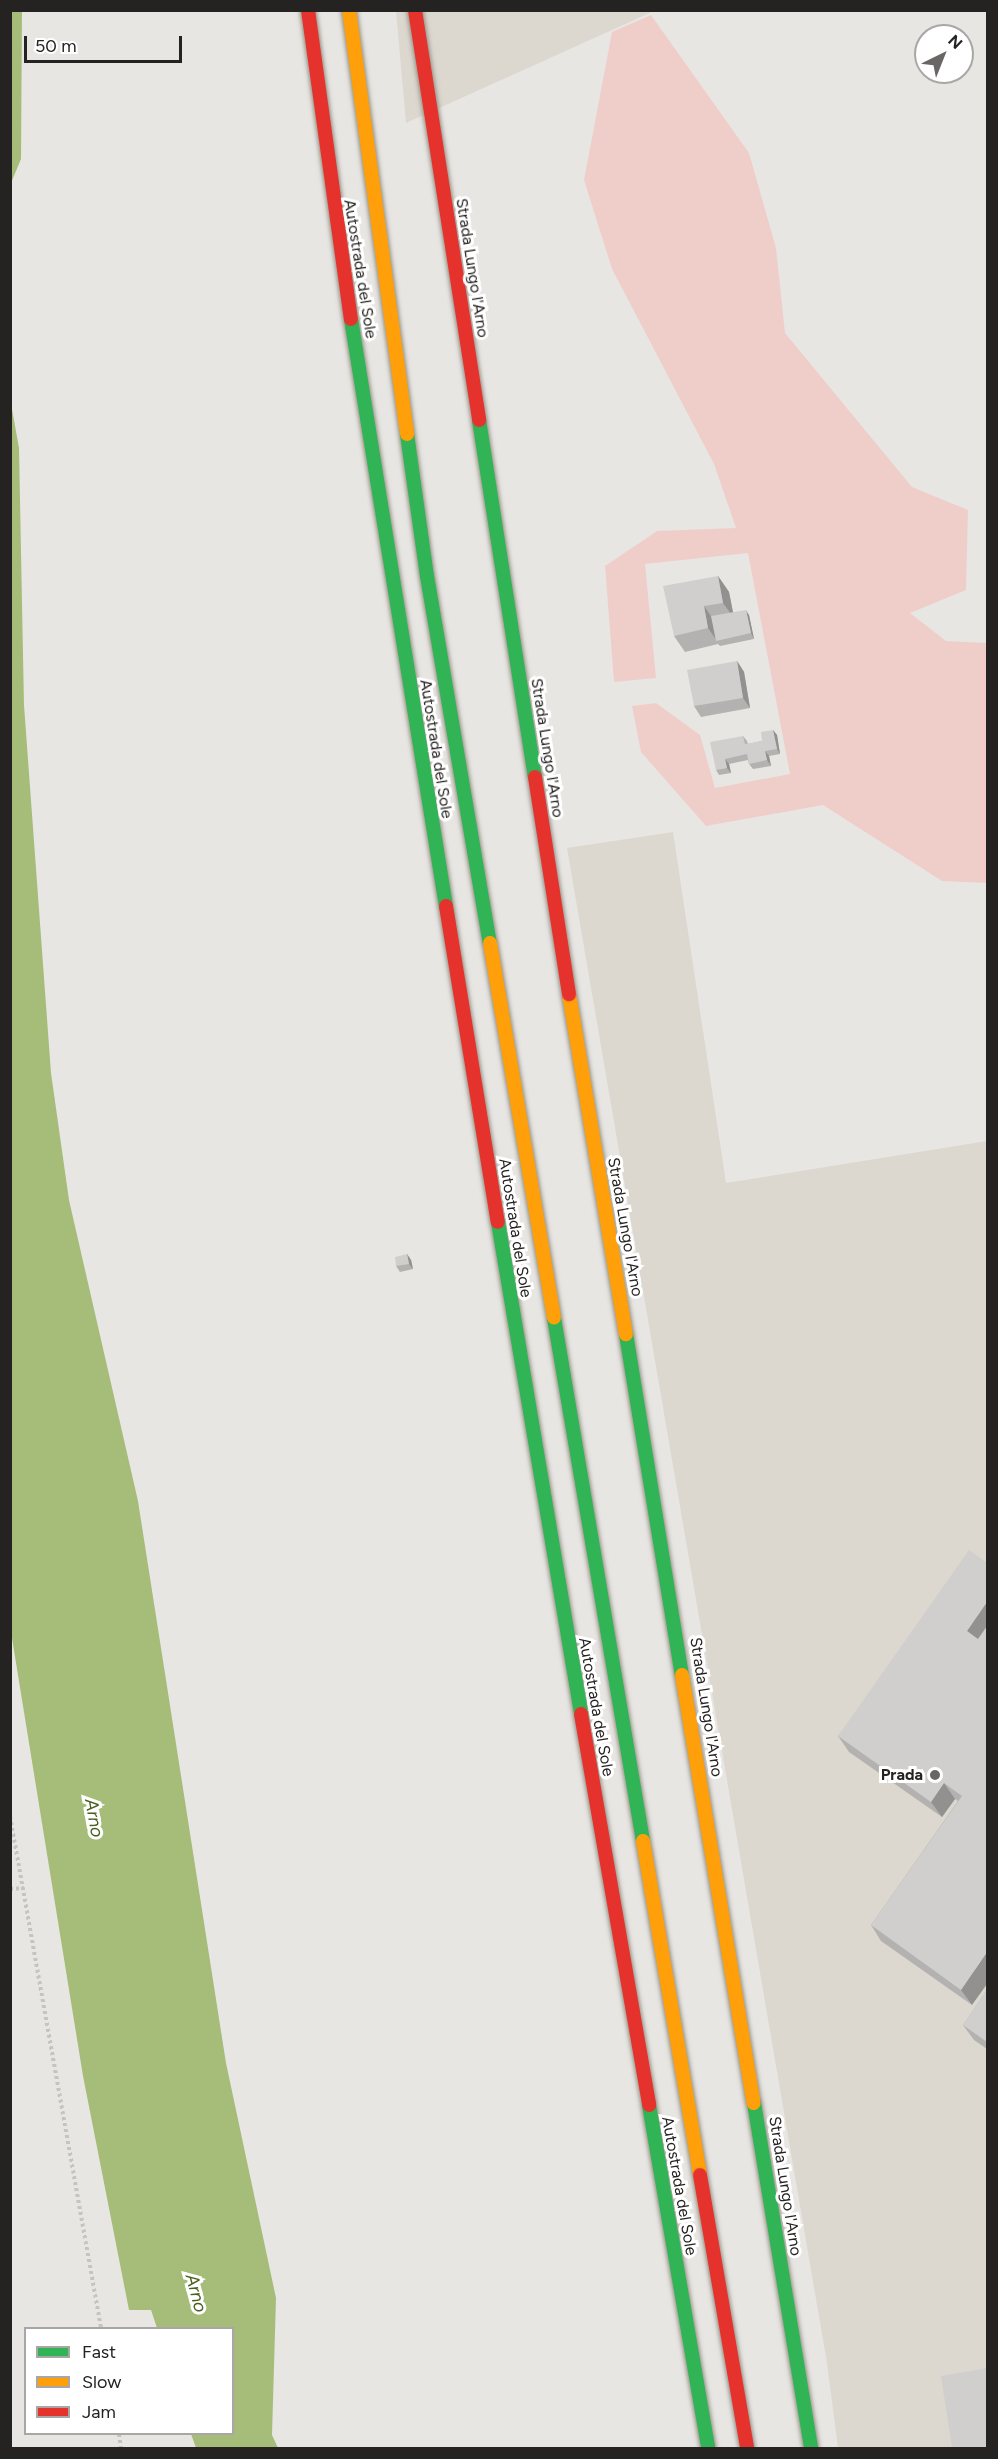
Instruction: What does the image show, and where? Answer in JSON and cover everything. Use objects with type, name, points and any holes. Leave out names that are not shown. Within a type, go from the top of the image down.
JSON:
[{"type":"main road","name":"Autostrada del Sole","points":[[308,10],[337,231],[394,599],[536,1452],[708,2448]]},
{"type":"main road","name":"Autostrada del Sole","points":[[349,10],[427,576],[747,2448]]},
{"type":"main road","name":"Strada Lungo l'Arno","points":[[415,10],[556,914],[811,2448]]},
{"type":"path","points":[[10,1816],[101,2327]]},
{"type":"path","points":[[10,1889],[24,1888]]},
{"type":"shaded area","points":[[396,11],[654,11],[406,123]]},
{"type":"shaded area","points":[[651,15],[749,153],[776,248],[785,333],[912,487],[968,510],[966,590],[910,613],[946,641],[987,643],[987,883],[942,881],[823,805],[706,826],[641,752],[632,706],[656,703],[700,735],[715,788],[790,774],[748,553],[645,564],[656,678],[614,682],[605,566],[657,531],[736,528],[714,464],[612,269],[584,180],[612,32]]},
{"type":"shaded area","points":[[673,832],[726,1183],[987,1141],[987,2448],[838,2448],[827,2363],[567,848]]},
{"type":"water","points":[[11,10],[22,11],[21,159],[11,183]]},
{"type":"water","name":"Arno","points":[[10,398],[19,448],[24,705],[51,1073],[69,1200],[138,1501],[226,2063],[276,2298],[272,2435],[278,2448],[196,2448],[191,2435],[234,2435],[234,2327],[157,2327],[151,2310],[129,2310],[83,2076],[11,1632]]},
{"type":"building","points":[[718,576],[723,603],[704,606],[708,628],[674,636],[663,586]]},
{"type":"building","points":[[746,610],[751,633],[716,641],[711,616]]},
{"type":"building","points":[[737,661],[743,698],[694,706],[687,670]]},
{"type":"building","points":[[773,730],[777,749],[765,751],[767,760],[749,764],[747,754],[725,759],[727,768],[716,770],[710,742],[743,736],[745,744],[762,741],[761,732]]},
{"type":"building","points":[[407,1254],[409,1264],[396,1266],[395,1257]]},
{"type":"building","name":"Prada","points":[[969,1550],[987,1563],[987,1602],[967,1631],[978,1639],[987,1626],[987,1952],[961,1990],[871,1925],[962,1796],[944,1783],[931,1802],[838,1736]]},
{"type":"building","points":[[987,1990],[987,2042],[963,2025]]},
{"type":"building","points":[[987,2368],[987,2448],[952,2448],[941,2376]]},
{"type":"traffic: fast","points":[[351,319],[446,906]]},
{"type":"traffic: fast","points":[[479,420],[535,777]]},
{"type":"traffic: fast","points":[[407,434],[427,576],[490,943]]},
{"type":"traffic: fast","points":[[498,1222],[581,1714]]},
{"type":"traffic: fast","points":[[554,1318],[643,1841]]},
{"type":"traffic: fast","points":[[626,1334],[682,1675]]},
{"type":"traffic: fast","points":[[754,2103],[811,2448]]},
{"type":"traffic: fast","points":[[649,2105],[708,2448]]},
{"type":"traffic: slow","points":[[349,10],[407,434]]},
{"type":"traffic: slow","points":[[490,943],[554,1318]]},
{"type":"traffic: slow","points":[[569,994],[626,1334]]},
{"type":"traffic: slow","points":[[682,1675],[754,2103]]},
{"type":"traffic: slow","points":[[643,1841],[700,2175]]},
{"type":"traffic: jam","points":[[308,10],[351,319]]},
{"type":"traffic: jam","points":[[415,10],[479,420]]},
{"type":"traffic: jam","points":[[535,777],[569,994]]},
{"type":"traffic: jam","points":[[446,906],[498,1222]]},
{"type":"traffic: jam","points":[[581,1714],[649,2105]]},
{"type":"traffic: jam","points":[[700,2175],[747,2448]]},
{"type":"place","name":"Prada","points":[[935,1775]]}]
